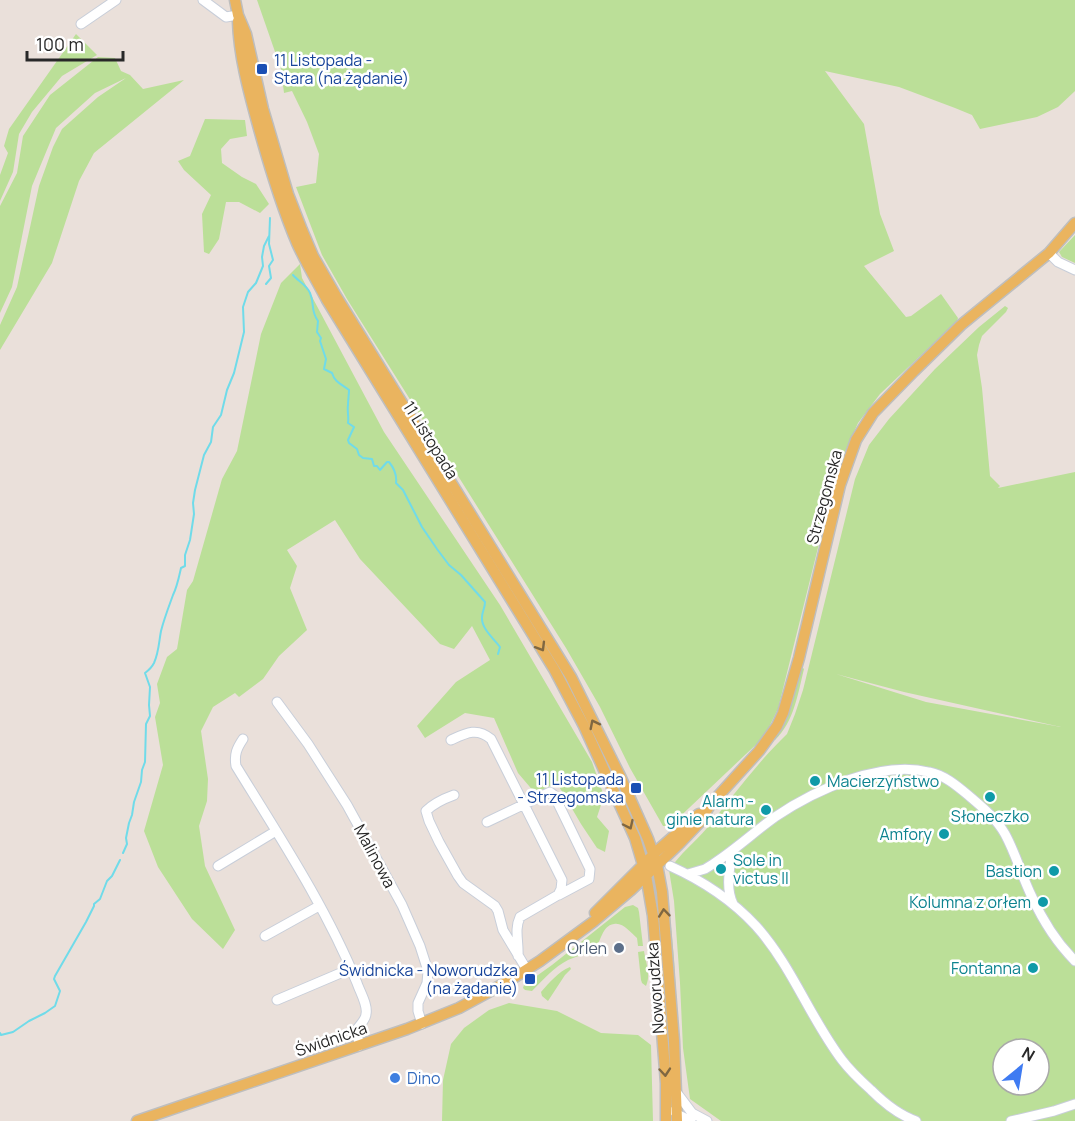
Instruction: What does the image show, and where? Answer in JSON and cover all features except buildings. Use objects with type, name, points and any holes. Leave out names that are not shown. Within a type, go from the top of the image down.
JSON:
[{"type":"main road","name":"11 Listopada","points":[[235,0],[238,35],[254,109],[283,207],[300,250],[327,300],[555,669],[584,726],[635,838],[645,870]]},
{"type":"main road","name":"11 Listopada","points":[[238,15],[246,34],[263,109],[288,194],[313,256],[571,677],[620,776],[656,859]]},
{"type":"main road","name":"Strzegomska","points":[[656,859],[668,842],[710,805],[759,751],[777,726],[783,713],[816,590],[840,485],[856,440],[873,413],[961,325],[1049,253],[1075,223]]},
{"type":"main road","name":"Strzegomska","points":[[656,859],[699,823],[710,805]]},
{"type":"main road","points":[[647,837],[668,842]]},
{"type":"main road","name":"Świdnicka","points":[[567,940],[656,859]]},
{"type":"main road","name":"Noworudzka","points":[[656,859],[667,941],[677,1093],[672,1119]]},
{"type":"main road","name":"Świdnicka","points":[[137,1121],[422,1024],[467,1004],[527,970],[593,922],[627,894],[645,870]]},
{"type":"main road","name":"Noworudzka","points":[[645,870],[651,903],[666,1099],[672,1119]]},
{"type":"main road","points":[[627,894],[651,903]]},
{"type":"street","points":[[81,24],[116,0]]},
{"type":"street","points":[[203,0],[226,17],[238,15]]},
{"type":"street","points":[[1049,253],[1058,262],[1075,270]]},
{"type":"street","name":"Malinowa","points":[[277,702],[308,744],[347,805],[402,905],[428,971],[427,983],[418,1003],[422,1024]]},
{"type":"street","points":[[451,740],[473,731],[486,734],[491,739],[562,880],[558,895]]},
{"type":"street","points":[[243,739],[237,747],[235,757],[237,766],[319,906],[350,969],[367,1011],[366,1017],[357,1029],[359,1046]]},
{"type":"street","points":[[688,874],[705,869],[774,818],[838,783],[889,771],[929,772],[947,779],[992,816],[1004,832],[1032,897],[1055,938],[1075,961]]},
{"type":"street","points":[[487,822],[550,792],[554,795],[590,870],[589,879],[520,916],[516,927],[519,956]]},
{"type":"street","points":[[453,795],[426,811],[429,821],[458,876],[495,906],[503,930],[527,970]]},
{"type":"street","points":[[218,866],[276,831]]},
{"type":"street","points":[[732,851],[728,883],[729,896],[733,904]]},
{"type":"street","points":[[670,866],[688,874],[733,904],[757,927],[774,949],[833,1046],[852,1072],[900,1114],[916,1121]]},
{"type":"street","points":[[265,936],[319,906]]},
{"type":"street","points":[[277,1000],[350,969]]},
{"type":"street","points":[[677,1093],[691,1117]]},
{"type":"street","points":[[1011,1121],[1075,1104]]},
{"type":"street","points":[[672,1119],[691,1117],[707,1121]]},
{"type":"green space","points":[[257,0],[1075,0],[1075,91],[1058,107],[1037,117],[980,129],[972,115],[899,87],[825,71],[864,124],[880,214],[894,251],[864,266],[906,317],[911,316],[941,294],[958,318],[880,394],[858,423],[838,467],[778,709],[764,737],[670,826],[663,826],[566,648],[347,299],[322,255],[296,187],[316,183],[319,154],[292,91],[284,93],[281,69]]},
{"type":"green space","points":[[76,34],[97,55],[62,76],[32,112],[19,134],[13,172],[0,201],[0,175],[8,153],[4,146],[9,129]]},
{"type":"green space","points":[[98,57],[115,58],[121,71],[130,75],[143,89],[184,80],[94,153],[79,181],[52,263],[0,350],[0,325],[17,287],[39,186],[53,147],[62,129],[98,97],[126,78],[95,93],[56,128],[32,186],[12,287],[0,313],[0,206],[17,173],[23,136],[50,95]]},
{"type":"green space","points":[[205,119],[245,120],[247,136],[230,139],[221,149],[222,163],[256,184],[269,204],[260,213],[239,202],[226,202],[219,239],[209,254],[204,252],[202,214],[211,195],[184,170],[178,161],[190,156]]},
{"type":"green space","points":[[1075,235],[1075,263],[1062,257],[1059,252]]},
{"type":"green space","points":[[300,264],[302,278],[384,432],[500,605],[592,762],[604,796],[597,817],[609,831],[605,852],[597,848],[557,783],[535,793],[518,773],[494,718],[465,713],[425,738],[417,726],[456,682],[490,660],[472,626],[454,649],[440,644],[360,559],[335,520],[287,550],[297,566],[290,588],[307,630],[279,656],[263,679],[239,697],[235,693],[213,707],[201,731],[208,779],[207,801],[199,826],[205,866],[235,930],[223,949],[192,919],[158,867],[144,831],[163,765],[155,717],[160,703],[157,684],[167,657],[177,649],[187,590],[193,581],[222,479],[237,451],[261,334],[281,283]]},
{"type":"green space","points":[[1005,306],[1008,308],[982,336],[977,355],[990,476],[1000,486],[998,488],[1075,472],[1075,1121],[721,1121],[690,1099],[683,1048],[674,901],[669,870],[707,828],[755,768],[787,734],[803,690],[855,479],[869,445],[889,419],[935,369],[979,327]],"holes":[[[836,674],[904,692],[1061,727],[926,702]]]},
{"type":"green space","points":[[803,668],[800,688],[791,716],[775,740],[774,737]]},
{"type":"green space","points":[[667,892],[674,959],[681,1079],[680,1079]]},
{"type":"green space","points":[[633,905],[638,908],[639,912],[643,946],[638,946],[637,938],[624,926],[610,925],[604,931],[597,946],[591,951],[563,963],[532,991],[523,988],[625,907]]},
{"type":"green space","points":[[644,951],[648,973],[646,986],[641,980],[638,952]]},
{"type":"green space","points":[[570,967],[571,969],[548,1001],[541,992],[558,974]]},
{"type":"green space","points":[[509,1003],[557,1011],[601,1033],[638,1035],[651,1045],[653,1121],[442,1121],[443,1080],[451,1044],[464,1028],[489,1010]]},
{"type":"waterway","points":[[266,284],[271,278],[269,266],[273,260],[269,244],[270,218]]},
{"type":"waterway","points":[[123,853],[145,762],[146,724],[150,716],[150,687],[145,673],[156,659],[161,631],[181,568],[185,566],[185,555],[194,514],[195,490],[204,455],[211,442],[213,427],[221,415],[234,373],[244,332],[243,307],[248,292],[256,283],[263,266],[264,246],[269,236]]},
{"type":"waterway","points":[[293,275],[309,290],[314,314],[318,321],[317,332],[321,338],[326,359],[324,369],[332,373],[337,381],[349,390],[348,423],[354,427],[348,440],[349,443],[363,458],[372,459],[374,466],[380,470],[387,462],[391,464],[396,474],[396,483],[403,490],[422,527],[449,565],[485,602],[482,621],[488,633],[500,647],[498,654]]},
{"type":"waterway","points":[[0,1033],[1,1035],[13,1032],[55,1006],[60,991],[54,979],[55,976],[120,860]]},
{"type":"place","name":"11 Listopada - Stara (na żądanie)","points":[[262,69]]},
{"type":"place","name":"Macierzyństwo","points":[[815,781]]},
{"type":"place","name":"11 Listopada - Strzegomska","points":[[636,788]]},
{"type":"place","name":"Słoneczko","points":[[990,797]]},
{"type":"place","name":"Alarm - ginie natura","points":[[766,810]]},
{"type":"place","name":"Amfory","points":[[944,834]]},
{"type":"place","name":"Sole in victus II","points":[[721,869]]},
{"type":"place","name":"Bastion","points":[[1054,871]]},
{"type":"place","name":"Kolumna z orłem","points":[[1043,902]]},
{"type":"place","name":"Orlen","points":[[619,948]]},
{"type":"place","name":"Fontanna","points":[[1033,968]]},
{"type":"place","name":"Świdnicka - Noworudzka (na żądanie)","points":[[530,979]]},
{"type":"place","name":"Dino","points":[[395,1078]]}]
